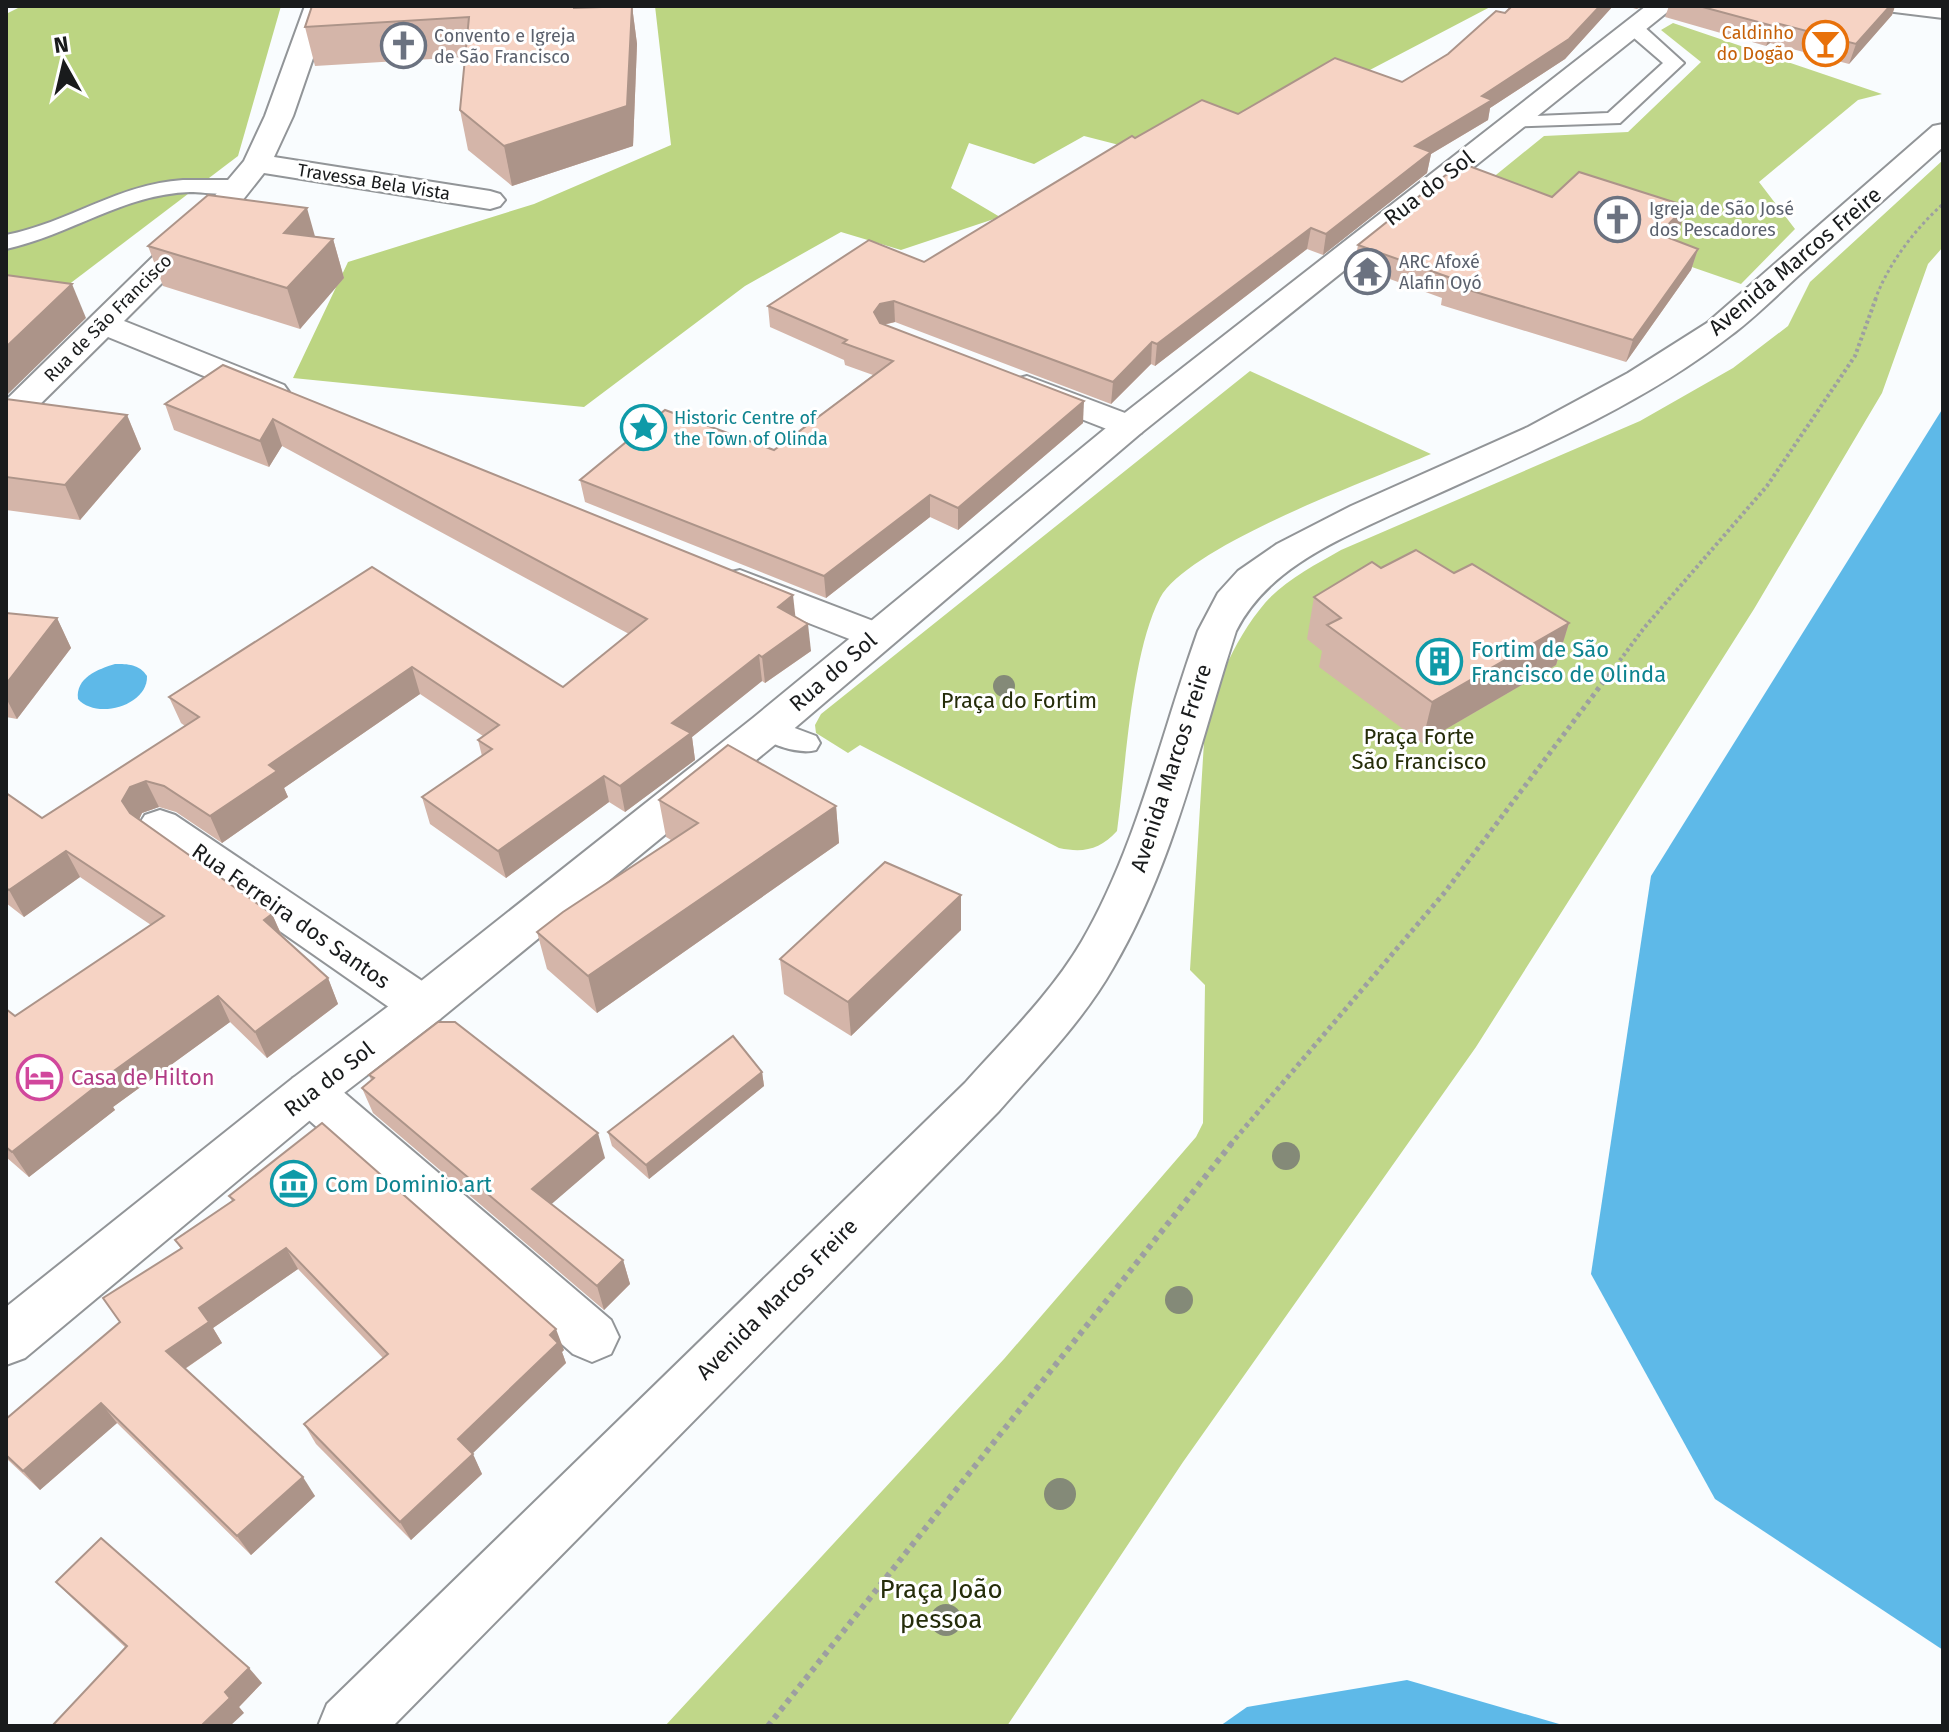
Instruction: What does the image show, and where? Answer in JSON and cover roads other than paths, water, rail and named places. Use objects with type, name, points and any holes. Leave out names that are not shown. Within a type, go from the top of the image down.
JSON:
[{"type":"main road","name":"Rua de São Francisco","points":[[6,419],[104,324],[248,174],[279,116],[318,6]]},
{"type":"main road","points":[[1895,6],[1943,10]]},
{"type":"main road","name":"Rua do Sol","points":[[6,1340],[310,1092],[423,1006],[768,728],[1129,426],[1648,17]]},
{"type":"main road","name":"Avenida Marcos Freire","points":[[349,1726],[982,1097],[1040,1031],[1095,958],[1120,912],[1152,834],[1217,631],[1232,602],[1251,580],[1290,552],[1364,514],[1540,434],[1640,380],[1718,330],[1943,132]]},
{"type":"main road","name":"Travessa Bela Vista","points":[[248,174],[490,200]]},
{"type":"main road","points":[[104,324],[296,402]]},
{"type":"main road","points":[[997,375],[1129,426]]},
{"type":"main road","points":[[714,572],[875,636]]},
{"type":"main road","name":"Rua Ferreira dos Santos","points":[[160,826],[423,1006]]},
{"type":"main road","points":[[310,1092],[592,1337]]},
{"type":"lane","points":[[1512,123],[1613,119],[1674,63],[1648,17]]},
{"type":"lane","points":[[6,242],[49,231],[130,195],[248,174]]},
{"type":"lane","points":[[768,728],[805,743]]},
{"type":"water","points":[[1943,408],[1943,1650],[1715,1499],[1591,1274],[1651,876]]},
{"type":"water","points":[[115,664],[137,667],[144,672],[147,676],[145,686],[139,695],[120,707],[108,709],[86,705],[78,699],[84,680]]},
{"type":"water","points":[[1407,1680],[1566,1726],[1220,1726],[1247,1707]]},
{"type":"place","name":"Caldinho do Dogão","points":[[1825,43]]},
{"type":"place","name":"Convento e Igreja de São Francisco","points":[[403,46]]},
{"type":"place","name":"Igreja de São José dos Pescadores","points":[[1618,219]]},
{"type":"place","name":"ARC Afoxé Alafin Oyó","points":[[1368,272]]},
{"type":"place","name":"Historic Centre of the Town of Olinda","points":[[643,428]]},
{"type":"place","name":"Fortim de São Francisco de Olinda","points":[[1440,662]]},
{"type":"place","name":"Casa de Hilton","points":[[40,1077]]},
{"type":"place","name":"Com Dominio.art","points":[[294,1184]]},
{"type":"park label","name":"Praça do Fortim","points":[[1019,700]]},
{"type":"park label","name":"Praça Forte São Francisco","points":[[1419,748]]},
{"type":"park label","name":"Praça João pessoa","points":[[941,1604]]}]
